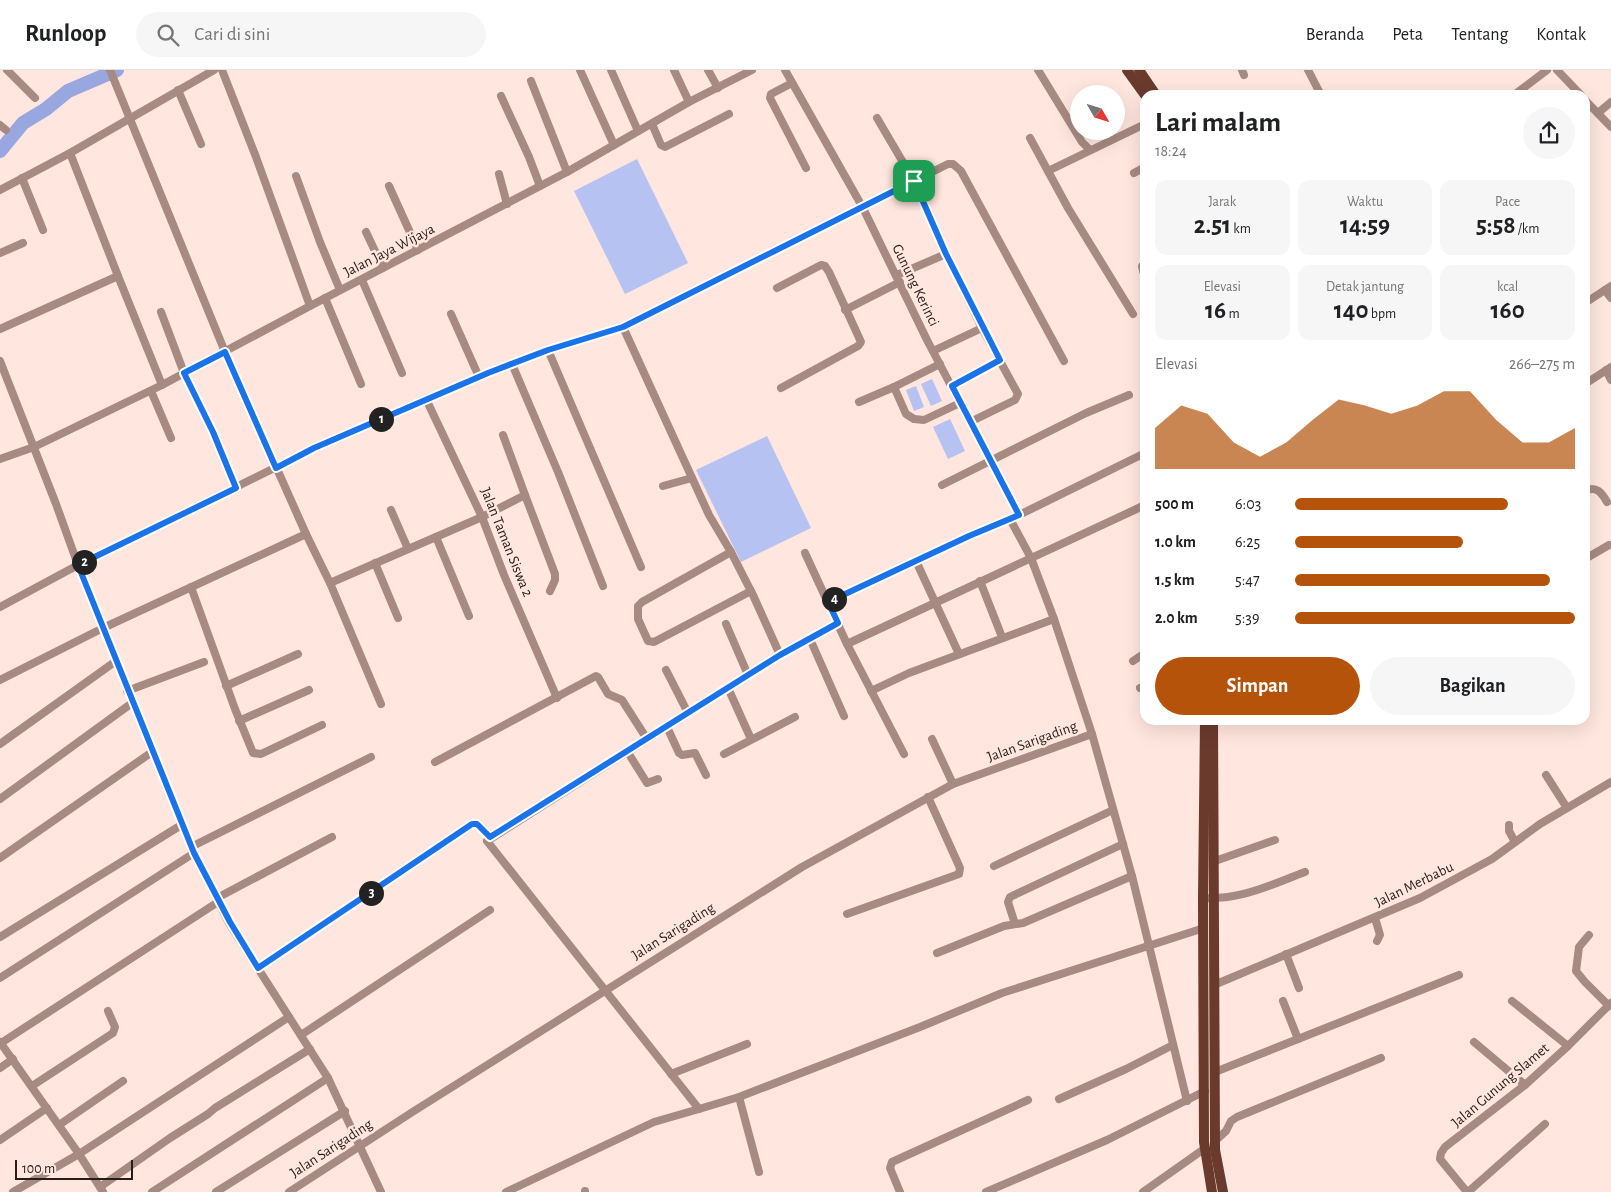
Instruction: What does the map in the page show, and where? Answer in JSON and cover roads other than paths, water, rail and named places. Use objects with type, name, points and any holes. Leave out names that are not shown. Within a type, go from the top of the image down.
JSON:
[{"type":"main road","points":[[1127,70],[1142,90]]},
{"type":"main road","points":[[1139,70],[1153,90]]},
{"type":"main road","points":[[1205,725],[1204,928],[1209,1029],[1215,1072],[1214,1150],[1223,1192]]},
{"type":"main road","points":[[1212,1192],[1204,1149],[1205,1091],[1214,985],[1213,725]]},
{"type":"street","points":[[8,70],[35,98]]},
{"type":"street","points":[[0,190],[70,153],[214,70]]},
{"type":"street","points":[[222,70],[310,306]]},
{"type":"street","points":[[580,70],[614,145]]},
{"type":"street","points":[[611,70],[638,131]]},
{"type":"street","points":[[674,70],[690,102]]},
{"type":"street","points":[[708,70],[718,88]]},
{"type":"street","name":"Jalan Jaya Wijaya","points":[[0,459],[34,448],[151,391],[340,290],[568,172],[638,131],[718,88],[740,73],[752,70]]},
{"type":"street","name":"Gunung Kerinci","points":[[785,70],[863,208],[933,351],[1019,515]]},
{"type":"street","points":[[1038,70],[1078,136],[1090,150]]},
{"type":"street","points":[[1308,70],[1318,90]]},
{"type":"street","points":[[1521,90],[1547,70]]},
{"type":"street","points":[[1557,70],[1576,90]]},
{"type":"street","points":[[1563,76],[1570,70]]},
{"type":"street","points":[[112,74],[225,352],[276,468],[330,583],[381,704]]},
{"type":"street","points":[[531,81],[568,172]]},
{"type":"street","points":[[792,83],[771,94],[770,98],[806,168]]},
{"type":"street","points":[[178,90],[201,144]]},
{"type":"street","points":[[501,96],[529,156],[540,186]]},
{"type":"street","points":[[1598,113],[1611,102]]},
{"type":"street","points":[[1590,105],[1611,127]]},
{"type":"street","points":[[652,124],[661,145],[668,147],[729,114]]},
{"type":"street","points":[[877,118],[914,181],[946,254],[1018,396],[1015,400],[970,422]]},
{"type":"street","points":[[1048,171],[1140,126]]},
{"type":"street","points":[[1030,138],[1132,314]]},
{"type":"street","points":[[70,153],[162,385]]},
{"type":"street","points":[[0,607],[78,565],[314,448],[512,364],[548,350],[623,327],[948,164],[956,166],[1064,362]]},
{"type":"street","points":[[1134,173],[1140,170]]},
{"type":"street","points":[[499,174],[507,204]]},
{"type":"street","points":[[296,176],[340,290]]},
{"type":"street","points":[[22,178],[43,230]]},
{"type":"street","points":[[389,186],[418,250]]},
{"type":"street","points":[[366,232],[383,268]]},
{"type":"street","points":[[0,253],[23,243]]},
{"type":"street","points":[[846,310],[898,278],[946,254]]},
{"type":"street","points":[[777,288],[821,265],[825,266],[860,340],[860,345],[781,388]]},
{"type":"street","points":[[0,329],[118,276]]},
{"type":"street","points":[[362,280],[402,373]]},
{"type":"street","points":[[1590,300],[1608,288],[1611,298]]},
{"type":"street","points":[[325,298],[361,384]]},
{"type":"street","points":[[161,312],[184,373],[213,432],[236,488]]},
{"type":"street","points":[[451,314],[479,377]]},
{"type":"street","points":[[623,327],[709,515],[751,591],[780,655]]},
{"type":"street","points":[[933,351],[982,328]]},
{"type":"street","points":[[548,350],[641,567]]},
{"type":"street","points":[[952,386],[1000,360]]},
{"type":"street","points":[[0,362],[127,691],[193,850],[217,900],[328,1078],[345,1111],[381,1192]]},
{"type":"street","points":[[512,364],[558,472],[603,586]]},
{"type":"street","points":[[859,402],[940,364]]},
{"type":"street","points":[[1590,381],[1609,369],[1611,380]]},
{"type":"street","points":[[894,387],[906,414],[914,419],[924,420],[960,402]]},
{"type":"street","points":[[151,391],[171,438]]},
{"type":"street","points":[[942,485],[1086,413],[1129,395]]},
{"type":"street","name":"Jalan Taman Siswa 2","points":[[426,399],[482,517],[504,575],[557,698]]},
{"type":"street","points":[[503,435],[555,574],[555,580],[550,591]]},
{"type":"street","points":[[828,602],[1019,515],[1140,456]]},
{"type":"street","points":[[663,486],[692,478]]},
{"type":"street","points":[[1590,488],[1596,489],[1607,502]]},
{"type":"street","points":[[330,583],[482,517],[525,495]]},
{"type":"street","points":[[847,644],[1140,507]]},
{"type":"street","points":[[391,510],[408,549]]},
{"type":"street","points":[[1010,519],[1031,558],[1054,619],[1092,734],[1124,844],[1187,1100]]},
{"type":"street","points":[[0,680],[103,628],[306,534]]},
{"type":"street","points":[[436,537],[469,616]]},
{"type":"street","points":[[1590,557],[1609,545]]},
{"type":"street","points":[[731,552],[638,606],[638,619],[648,641],[654,642],[751,591]]},
{"type":"street","points":[[805,554],[847,644],[904,754]]},
{"type":"street","points":[[916,561],[959,654]]},
{"type":"street","points":[[375,563],[398,618]]},
{"type":"street","points":[[980,581],[1002,637]]},
{"type":"street","points":[[191,587],[251,750],[256,754],[322,725]]},
{"type":"street","points":[[871,691],[909,673],[1054,619]]},
{"type":"street","points":[[699,1109],[487,840],[780,655],[838,623]]},
{"type":"street","points":[[726,624],[748,676]]},
{"type":"street","points":[[810,639],[844,716]]},
{"type":"street","points":[[226,686],[298,654]]},
{"type":"street","points":[[1133,661],[1140,656]]},
{"type":"street","points":[[0,744],[116,661]]},
{"type":"street","points":[[127,691],[204,662]]},
{"type":"street","points":[[666,670],[688,713]]},
{"type":"street","points":[[435,762],[557,698],[592,677],[598,677],[608,694],[622,700],[647,739]]},
{"type":"street","points":[[728,688],[751,740]]},
{"type":"street","points":[[239,721],[309,690]]},
{"type":"street","points":[[0,799],[132,703]]},
{"type":"street","points":[[724,754],[795,717]]},
{"type":"street","points":[[667,727],[679,753],[682,755],[695,753],[706,775]]},
{"type":"street","name":"Jalan Sarigading","points":[[289,1192],[796,870],[953,784],[1092,734]]},
{"type":"street","points":[[932,739],[953,784]]},
{"type":"street","points":[[627,751],[647,783],[658,779]]},
{"type":"street","points":[[0,858],[152,752]]},
{"type":"street","points":[[0,978],[193,850],[371,757]]},
{"type":"street","points":[[1546,775],[1567,808]]},
{"type":"street","name":"Jalan Merbabu","points":[[1214,985],[1431,893],[1492,859],[1540,824],[1611,782]]},
{"type":"street","points":[[847,914],[959,874],[960,868],[928,798]]},
{"type":"street","points":[[994,866],[1113,810]]},
{"type":"street","points":[[0,937],[182,824]]},
{"type":"street","points":[[258,968],[472,824],[477,824],[490,837]]},
{"type":"street","points":[[1509,825],[1509,831],[1516,842]]},
{"type":"street","points":[[310,1049],[170,1138],[101,1190],[79,1154],[0,1042],[217,900],[332,837]]},
{"type":"street","points":[[1215,861],[1275,840]]},
{"type":"street","points":[[1015,924],[1008,902],[1010,897],[1124,844]]},
{"type":"street","points":[[1203,898],[1215,899],[1241,896],[1305,872]]},
{"type":"street","points":[[937,953],[1004,926],[1023,924],[1132,876]]},
{"type":"street","points":[[301,1034],[490,910]]},
{"type":"street","points":[[1375,918],[1380,936],[1377,941]]},
{"type":"street","points":[[506,1192],[661,1120],[739,1097],[1002,993],[1148,944],[1204,928]]},
{"type":"street","points":[[1590,935],[1579,946],[1576,971],[1585,982],[1610,1004]]},
{"type":"street","points":[[1286,954],[1299,988]]},
{"type":"street","points":[[1215,1072],[1459,975]]},
{"type":"street","points":[[1283,1001],[1298,1039]]},
{"type":"street","points":[[1512,1001],[1568,1046]]},
{"type":"street","name":"Jalan Gunung Slamet","points":[[1468,1192],[1440,1159],[1445,1147],[1525,1085],[1610,1004]]},
{"type":"street","points":[[32,1086],[113,1033],[115,1027],[108,1010]]},
{"type":"street","points":[[13,1192],[79,1154],[290,1017]]},
{"type":"street","points":[[1474,1042],[1525,1085]]},
{"type":"street","points":[[671,1074],[747,1044]]},
{"type":"street","points":[[1058,1099],[1174,1046]]},
{"type":"street","points":[[1214,1141],[1226,1131],[1237,1117],[1380,1058]]},
{"type":"street","points":[[0,1068],[13,1059]]},
{"type":"street","points":[[152,1192],[328,1078]]},
{"type":"street","points":[[59,1125],[123,1081]]},
{"type":"street","points":[[986,1192],[1107,1140],[1205,1091]]},
{"type":"street","points":[[739,1097],[760,1172]]},
{"type":"street","points":[[900,1192],[890,1168],[892,1162],[1028,1100]]},
{"type":"street","points":[[0,1140],[47,1108]]},
{"type":"street","points":[[216,1192],[345,1111]]},
{"type":"street","points":[[1468,1192],[1545,1124]]},
{"type":"street","points":[[1143,1192],[1204,1149]]},
{"type":"waterway","points":[[0,151],[23,123],[46,109],[68,91],[117,70]]}]
